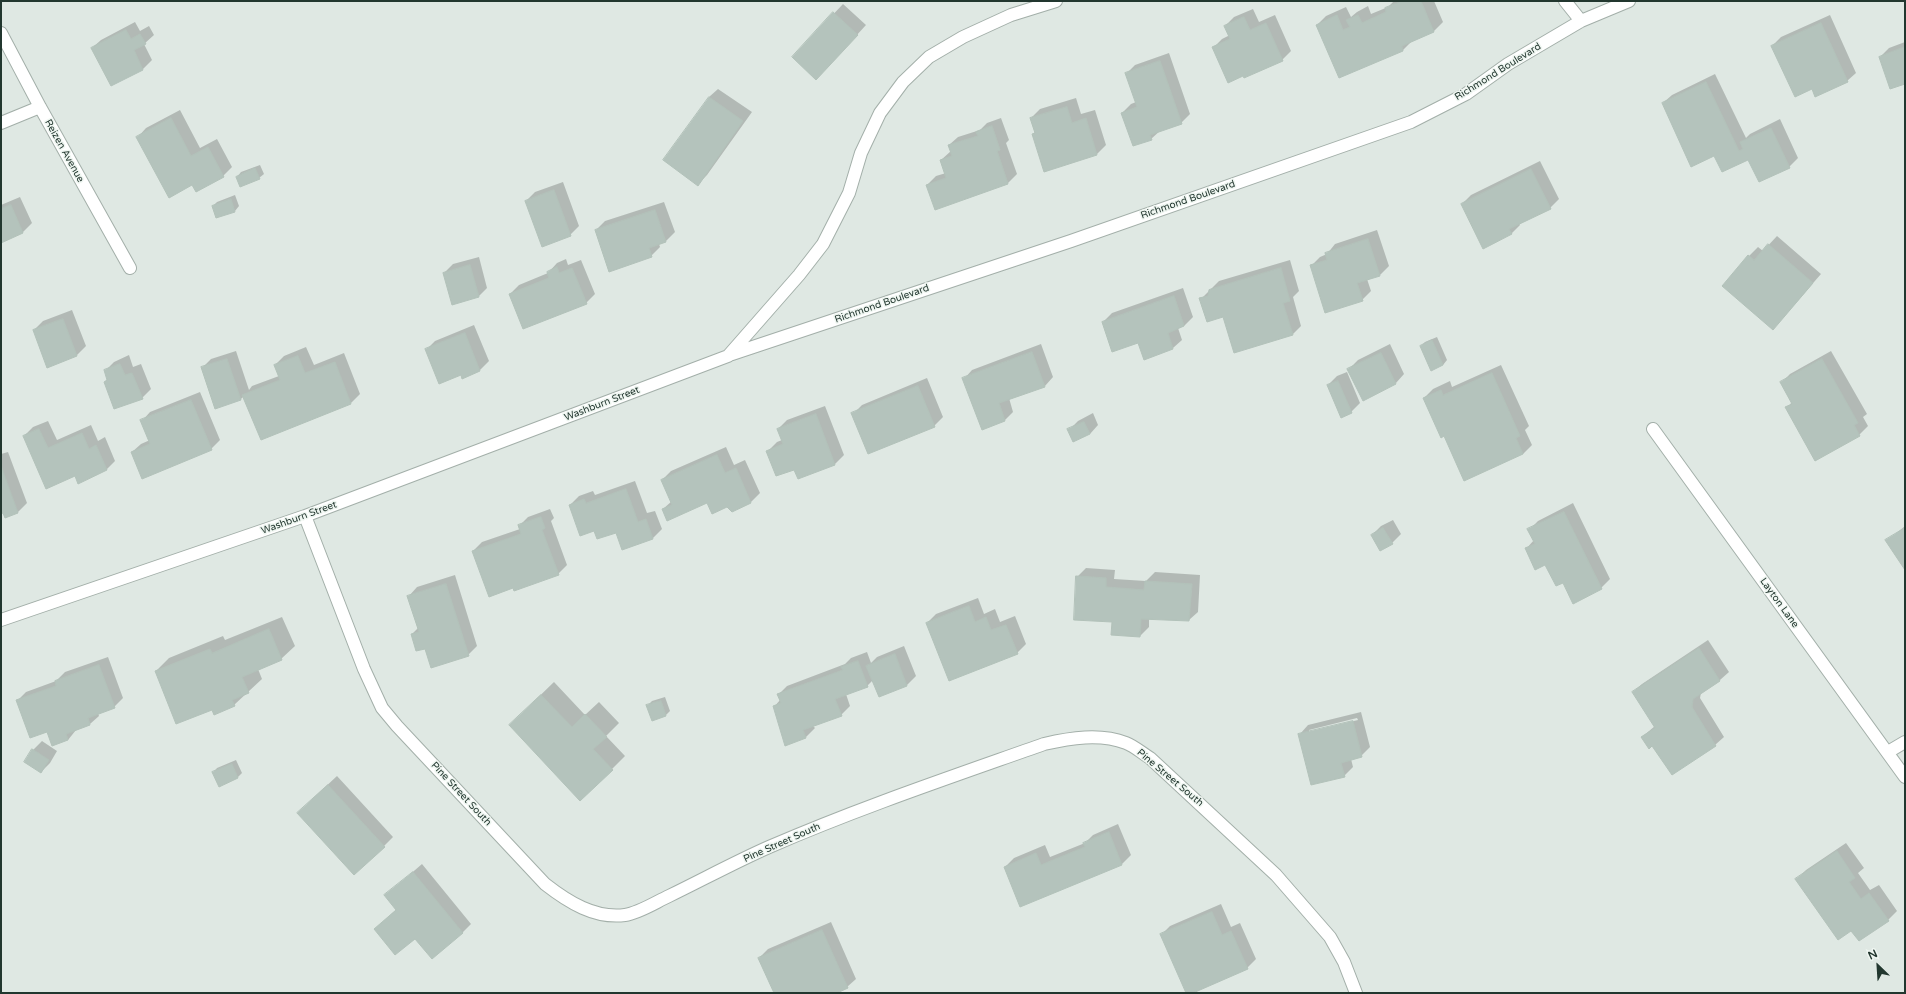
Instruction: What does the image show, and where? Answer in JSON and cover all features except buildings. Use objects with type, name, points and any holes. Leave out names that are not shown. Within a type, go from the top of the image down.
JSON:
[{"type":"street","name":"Washburn Street","points":[[1,620],[305,516],[728,356],[799,275],[823,244],[849,193],[861,153],[880,113],[903,82],[929,57],[963,37],[1011,15],[1056,1]]},
{"type":"street","points":[[1565,1],[1581,21]]},
{"type":"street","name":"Richmond Boulevard","points":[[728,356],[1070,241],[1411,122],[1466,94],[1508,64],[1581,21],[1629,1]]},
{"type":"street","name":"Reizen Avenue","points":[[1,33],[40,107],[130,268]]},
{"type":"street","points":[[1,123],[40,107]]},
{"type":"street","name":"Layton Lane","points":[[1653,429],[1905,777]]},
{"type":"street","name":"Pine Street South","points":[[305,516],[364,669],[382,708],[396,726],[545,884],[560,896],[581,907],[600,914],[625,915],[651,905],[768,848],[862,809],[1044,744],[1066,739],[1106,738],[1127,743],[1150,758],[1219,820],[1276,875],[1330,937],[1344,962],[1356,993]]},
{"type":"street","points":[[1888,752],[1905,742]]}]
